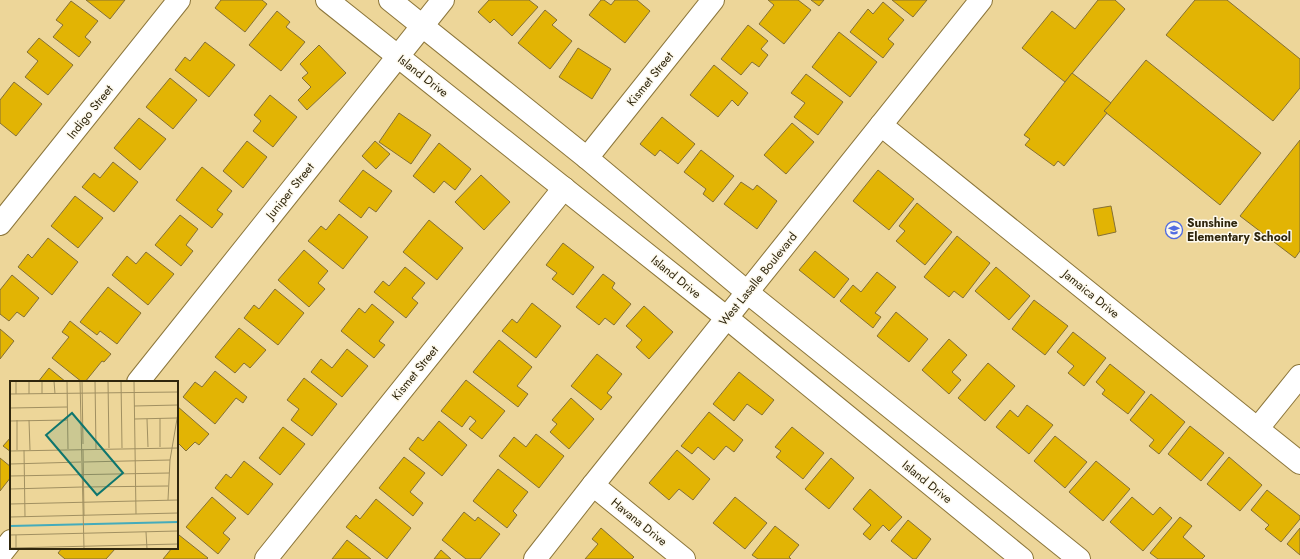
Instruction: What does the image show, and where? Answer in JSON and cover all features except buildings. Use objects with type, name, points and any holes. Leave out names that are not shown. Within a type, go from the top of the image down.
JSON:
[{"type":"street","name":"Indigo Street","points":[[0,224],[179,0]]},
{"type":"street","name":"Island Drive","points":[[327,0],[726,318],[1022,559]]},
{"type":"street","points":[[390,0],[587,158],[747,292],[1079,559]]},
{"type":"street","name":"Juniper Street","points":[[139,381],[443,0]]},
{"type":"street","name":"Kismet Street","points":[[587,158],[713,0]]},
{"type":"street","name":"West Lasalle Boulevard","points":[[535,559],[981,0]]},
{"type":"street","name":"Jamaica Drive","points":[[882,125],[1300,463]]},
{"type":"street","name":"Kismet Street","points":[[266,559],[564,188]]},
{"type":"street","points":[[1258,428],[1300,376]]},
{"type":"street","name":"Havana Drive","points":[[593,485],[684,559]]},
{"type":"street","points":[[0,555],[10,542]]},
{"type":"place","name":"Sunshine Elementary School","points":[[1174,230]]}]
